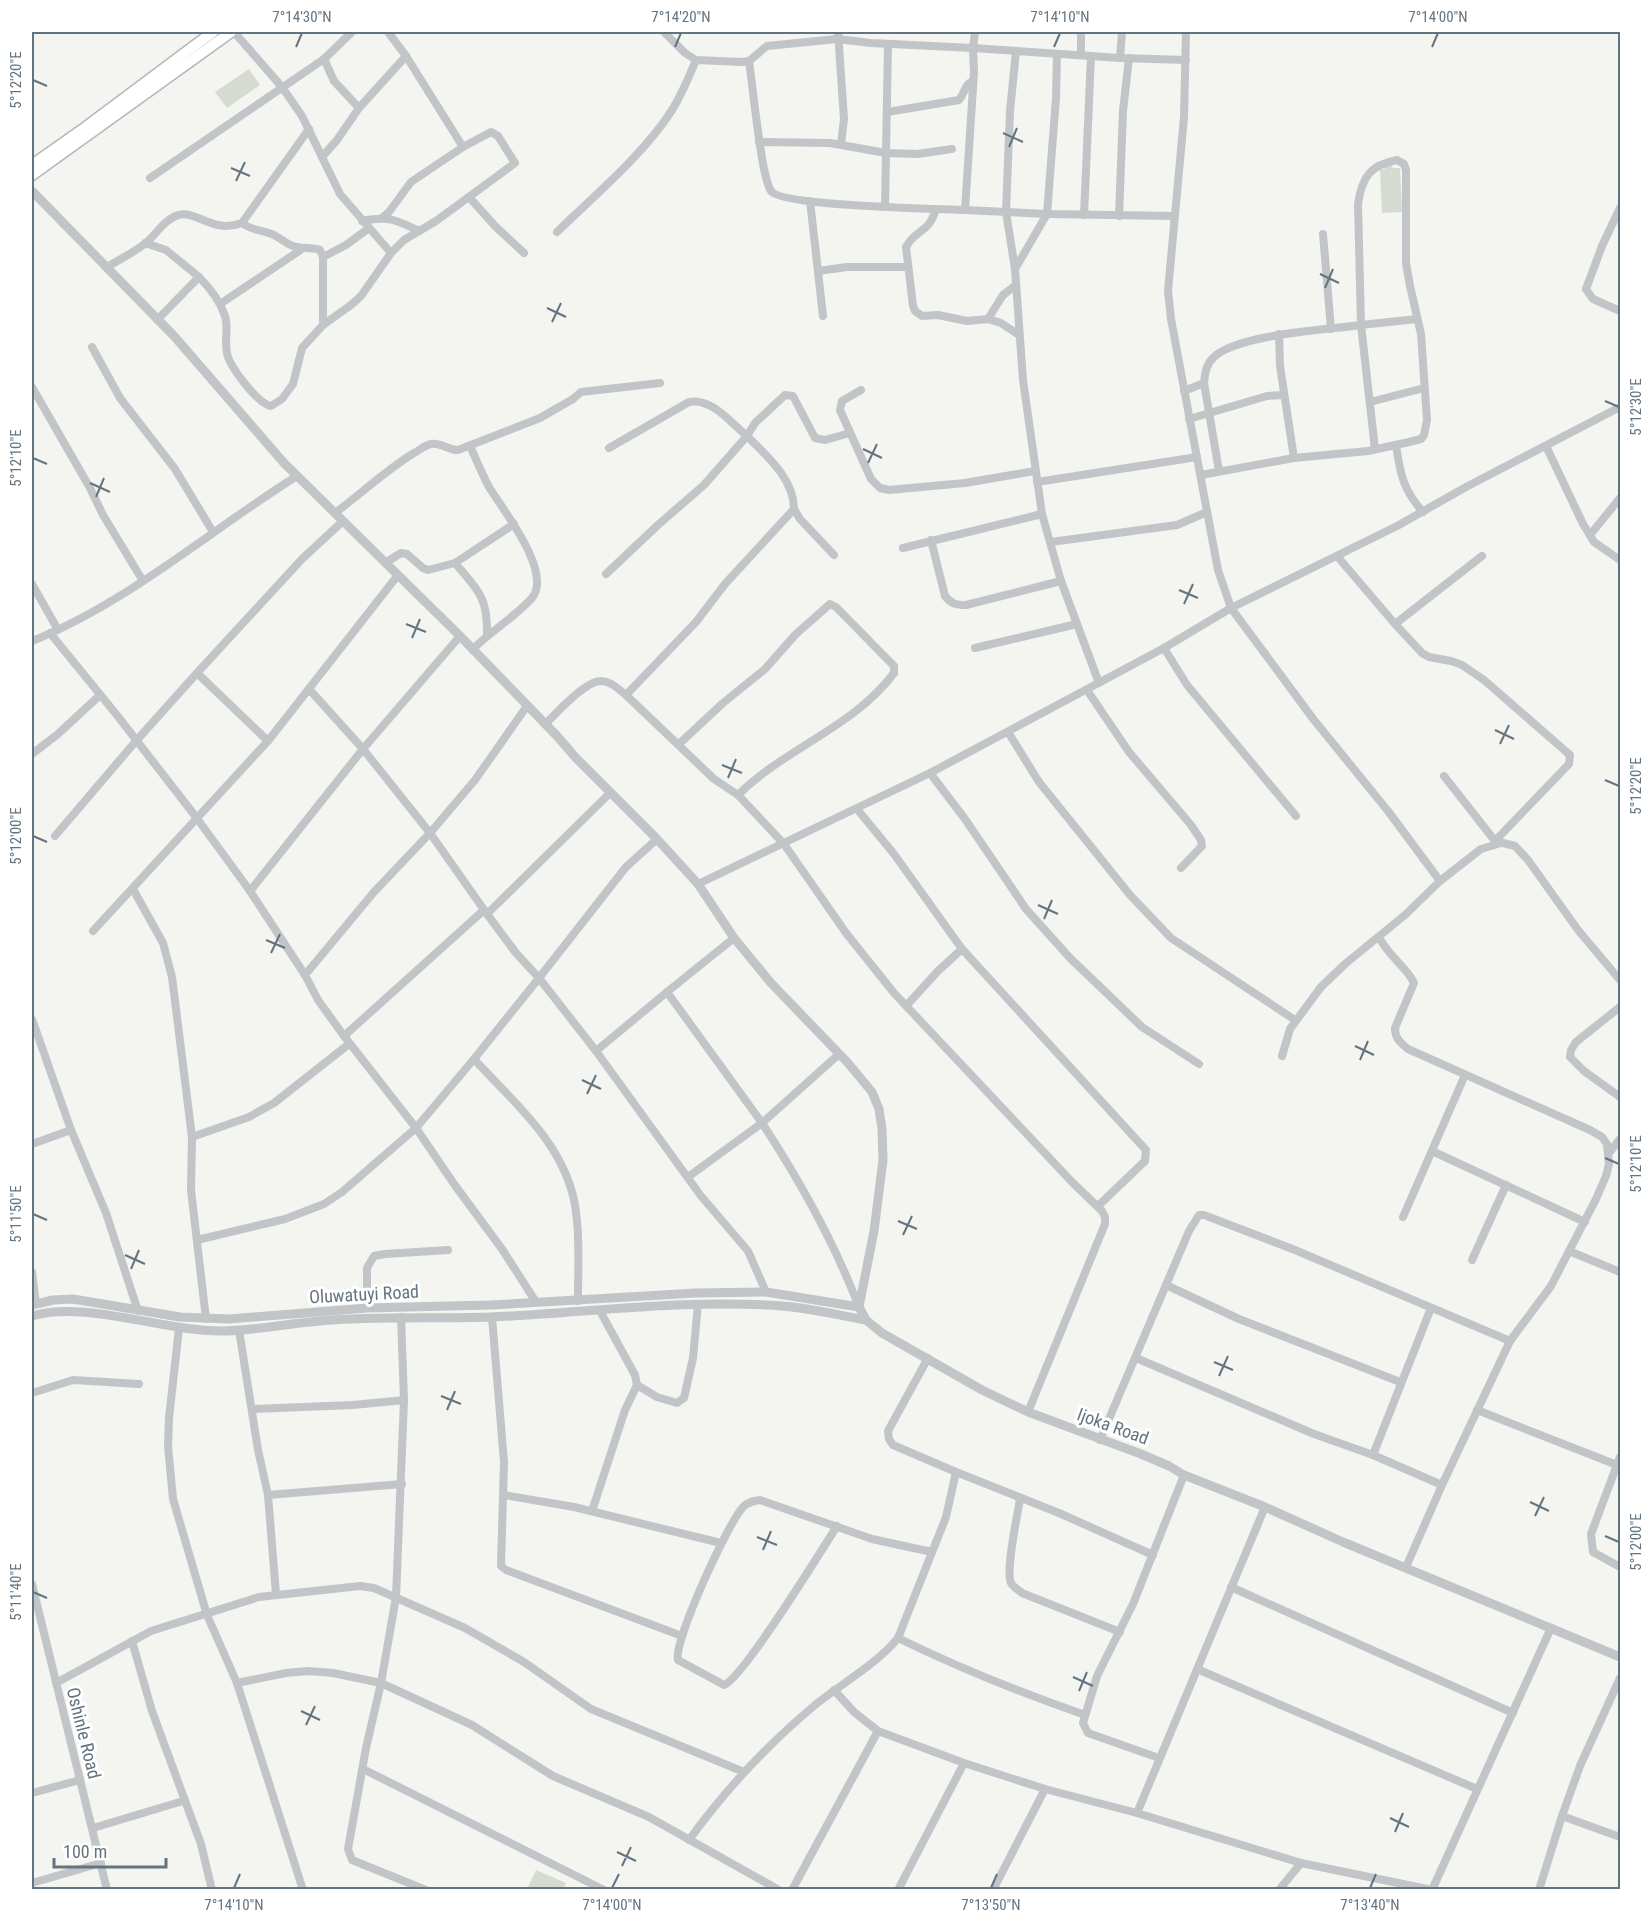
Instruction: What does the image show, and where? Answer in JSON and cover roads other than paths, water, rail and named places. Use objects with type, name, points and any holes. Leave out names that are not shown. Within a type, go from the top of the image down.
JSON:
[{"type":"main road","points":[[32,175],[157,79],[213,32]]},
{"type":"main road","points":[[32,165],[228,33]]},
{"type":"street","points":[[150,178],[324,58],[352,32]]},
{"type":"street","points":[[388,32],[406,56],[463,147]]},
{"type":"street","points":[[664,32],[685,53],[696,60],[733,62],[749,61],[767,46],[837,35],[888,44],[1186,60]]},
{"type":"street","points":[[965,210],[975,32]]},
{"type":"street","points":[[1081,32],[1081,55]]},
{"type":"street","points":[[1120,58],[1122,32]]},
{"type":"street","points":[[1186,32],[1184,117],[1168,291],[1171,319],[1218,570],[1231,608],[1314,720],[1388,811],[1440,881]]},
{"type":"street","points":[[228,33],[282,87],[302,116],[340,194],[391,253]]},
{"type":"street","points":[[837,35],[843,119],[842,144]]},
{"type":"street","points":[[885,207],[888,44]]},
{"type":"street","points":[[1016,51],[1010,111],[1006,212],[1015,269],[1023,380],[1042,514],[1061,581],[1099,683]]},
{"type":"street","points":[[1015,269],[1047,214],[1057,54]]},
{"type":"street","points":[[322,157],[359,108],[406,56]]},
{"type":"street","points":[[1084,215],[1090,56]]},
{"type":"street","points":[[324,58],[334,81],[359,108]]},
{"type":"street","points":[[1119,216],[1123,111],[1129,58]]},
{"type":"street","points":[[557,232],[624,168],[653,135],[672,111],[696,60]]},
{"type":"street","points":[[749,61],[759,142],[771,192],[779,197],[885,207],[1047,214],[1174,216]]},
{"type":"street","points":[[887,112],[959,100],[966,86],[973,81]]},
{"type":"street","points":[[242,223],[309,129]]},
{"type":"street","points":[[146,243],[166,250],[200,277],[220,304],[226,318],[227,355],[242,379],[267,405],[271,406],[282,399],[293,384],[302,348],[323,325],[361,296],[391,253],[404,240],[436,221],[514,165],[515,160],[498,136],[491,132],[463,147],[411,182],[383,217]]},
{"type":"street","points":[[759,142],[842,144],[886,153],[917,154],[952,149]]},
{"type":"street","points":[[1201,475],[1294,458],[1375,449],[1421,439],[1424,435],[1427,420],[1421,334],[1406,263],[1406,170],[1404,164],[1397,160],[1381,163],[1372,170],[1360,189],[1358,204],[1361,325],[1375,449]]},
{"type":"street","points":[[32,191],[174,336],[297,476],[473,649],[657,839],[698,885],[734,938],[771,983],[872,1092],[879,1109],[883,1160],[874,1231],[859,1307]]},
{"type":"street","points":[[469,197],[524,253]]},
{"type":"street","points":[[810,201],[823,316]]},
{"type":"street","points":[[1620,208],[1602,246],[1586,289],[1593,298],[1620,311]]},
{"type":"street","points":[[936,209],[930,226],[909,241],[906,247],[913,306],[920,315],[938,315],[967,321],[988,319],[1001,323],[1019,335]]},
{"type":"street","points":[[107,267],[146,243],[166,223],[179,214],[225,227],[242,223],[276,236],[291,246],[320,250],[323,257],[323,325]]},
{"type":"street","points":[[362,221],[383,217],[402,222],[419,231]]},
{"type":"street","points":[[323,257],[346,245],[369,228]]},
{"type":"street","points":[[1323,234],[1331,329]]},
{"type":"street","points":[[220,304],[302,249]]},
{"type":"street","points":[[818,271],[847,267],[908,267]]},
{"type":"street","points":[[157,320],[200,277]]},
{"type":"street","points":[[988,319],[1003,295],[1016,285]]},
{"type":"street","points":[[1219,471],[1204,382],[1209,363],[1216,355],[1230,348],[1279,334],[1417,319]]},
{"type":"street","points":[[1279,334],[1280,366],[1294,458]]},
{"type":"street","points":[[92,347],[120,398],[175,469],[213,532]]},
{"type":"street","points":[[1184,391],[1204,382]]},
{"type":"street","points":[[335,513],[389,469],[426,446],[436,444],[452,450],[470,446],[540,418],[581,392],[660,383]]},
{"type":"street","points":[[32,387],[103,515],[143,581]]},
{"type":"street","points":[[1370,402],[1424,388]]},
{"type":"street","points":[[861,390],[842,401],[840,405],[871,479],[880,488],[889,490],[966,483],[1035,471]]},
{"type":"street","points":[[1189,419],[1267,396],[1284,394]]},
{"type":"street","points":[[606,573],[704,485],[747,436],[755,423],[785,395],[793,396],[815,438],[825,440],[850,433]]},
{"type":"street","points":[[609,448],[689,402],[696,400],[709,405],[747,436],[781,471],[791,492],[794,509],[800,519],[834,555]]},
{"type":"street","points":[[698,885],[930,773],[1164,648],[1231,608],[1423,512],[1620,408]]},
{"type":"street","points":[[1396,445],[1406,490],[1423,512]]},
{"type":"street","points":[[470,446],[489,486],[522,538],[534,565],[536,582],[533,596],[487,634],[473,649]]},
{"type":"street","points":[[1546,446],[1594,542],[1620,560]]},
{"type":"street","points":[[1037,482],[1197,457]]},
{"type":"street","points":[[32,641],[106,604],[143,581],[297,476]]},
{"type":"street","points":[[1590,535],[1620,498]]},
{"type":"street","points":[[626,695],[689,630],[725,584],[794,509]]},
{"type":"street","points":[[1051,542],[1177,525],[1207,512]]},
{"type":"street","points":[[903,548],[1042,514]]},
{"type":"street","points":[[55,836],[197,673],[302,559],[343,521]]},
{"type":"street","points":[[385,563],[401,553],[407,554],[428,570],[455,563],[514,525]]},
{"type":"street","points":[[932,540],[945,596],[949,602],[954,604],[966,604],[1061,581]]},
{"type":"street","points":[[1282,1056],[1295,1020],[1321,987],[1440,881],[1481,849],[1498,842],[1569,764],[1570,755],[1484,680],[1462,665],[1422,653],[1337,556]]},
{"type":"street","points":[[1395,624],[1482,556]]},
{"type":"street","points":[[455,563],[486,604],[487,634]]},
{"type":"street","points":[[93,931],[268,741],[398,575]]},
{"type":"street","points":[[32,584],[54,632],[250,891],[305,975],[318,1000],[349,1044],[416,1128],[502,1249],[536,1302]]},
{"type":"street","points":[[679,744],[723,703],[765,669],[796,634],[828,605],[836,608],[894,666],[894,673],[885,686],[870,700],[768,768],[738,795]]},
{"type":"street","points":[[975,648],[1077,624]]},
{"type":"street","points":[[250,891],[363,749],[460,636]]},
{"type":"street","points":[[1164,648],[1187,685],[1296,816]]},
{"type":"street","points":[[197,673],[268,741]]},
{"type":"street","points":[[545,724],[589,684],[604,681],[626,695],[714,779],[738,795],[784,844],[846,933],[906,1006],[1072,1182],[1098,1206],[1105,1217],[1105,1224],[1028,1412]]},
{"type":"street","points":[[309,689],[363,749],[430,833],[516,953],[539,978],[596,1051],[701,1196],[748,1251],[766,1292]]},
{"type":"street","points":[[1087,690],[1129,752],[1201,840],[1202,846],[1181,868]]},
{"type":"street","points":[[32,754],[58,734],[100,695]]},
{"type":"street","points":[[305,975],[374,892],[430,833],[475,780],[527,706]]},
{"type":"street","points":[[1008,732],[1039,782],[1130,896],[1159,926],[1172,938],[1295,1020]]},
{"type":"street","points":[[930,773],[1026,909],[1070,958],[1142,1027],[1200,1064]]},
{"type":"street","points":[[1444,776],[1498,842],[1515,846],[1528,860],[1578,930],[1620,981]]},
{"type":"street","points":[[344,1036],[486,912],[610,793]]},
{"type":"street","points":[[857,808],[894,854],[962,949],[1146,1150],[1145,1161],[1098,1206]]},
{"type":"street","points":[[197,1240],[285,1219],[324,1204],[359,1179],[416,1128],[474,1059],[626,867],[657,839]]},
{"type":"street","points":[[1430,891],[1431,870]]},
{"type":"street","points":[[133,890],[163,943],[172,977],[192,1137],[191,1190],[206,1319]]},
{"type":"street","points":[[1379,937],[1391,957],[1412,978],[1414,983],[1395,1028],[1395,1035],[1399,1042],[1408,1049],[1590,1130],[1602,1137],[1609,1153],[1606,1176],[1585,1222],[1551,1286],[1510,1341],[1406,1567]]},
{"type":"street","points":[[596,1051],[734,938]]},
{"type":"street","points":[[906,1006],[962,949]]},
{"type":"street","points":[[667,992],[762,1123],[816,1213],[842,1263],[866,1320]]},
{"type":"street","points":[[1620,1007],[1576,1042],[1570,1057],[1584,1071],[1620,1097]]},
{"type":"street","points":[[32,1019],[71,1130],[106,1212],[138,1311]]},
{"type":"street","points":[[192,1137],[249,1117],[274,1103],[349,1044]]},
{"type":"street","points":[[688,1177],[762,1123],[838,1055]]},
{"type":"street","points":[[474,1059],[539,1129],[559,1160],[570,1183],[577,1220],[578,1301]]},
{"type":"street","points":[[1403,1217],[1465,1074]]},
{"type":"street","points":[[32,1144],[71,1130]]},
{"type":"street","points":[[1609,1153],[1620,1139]]},
{"type":"street","points":[[1432,1151],[1585,1222]]},
{"type":"street","points":[[1472,1260],[1506,1185]]},
{"type":"street","points":[[1100,1440],[1196,1217],[1204,1215],[1295,1250],[1510,1341]]},
{"type":"street","points":[[367,1308],[367,1268],[374,1256],[448,1250]]},
{"type":"street","points":[[1569,1251],[1620,1272]]},
{"type":"street","points":[[32,1272],[34,1305]]},
{"type":"street","points":[[1166,1285],[1239,1319],[1401,1382]]},
{"type":"street","name":"Oluwatuyi Road","points":[[34,1305],[53,1300],[73,1299],[138,1311],[206,1319],[229,1319],[367,1308],[491,1305],[696,1293],[766,1292],[859,1307]]},
{"type":"street","points":[[637,1385],[657,1397],[676,1403],[684,1398],[693,1358],[698,1304]]},
{"type":"street","name":"Oluwatuyi Road","points":[[36,1315],[74,1311],[179,1328],[239,1330],[318,1321],[401,1317],[492,1317],[698,1304],[778,1305],[866,1320]]},
{"type":"street","points":[[1373,1455],[1431,1308]]},
{"type":"street","points":[[592,1511],[621,1421],[637,1385],[635,1375],[600,1311]]},
{"type":"street","points":[[401,1317],[404,1400],[396,1597],[348,1849],[349,1857],[362,1865],[405,1886],[426,1890]]},
{"type":"street","points":[[492,1317],[504,1462],[501,1566],[506,1570],[682,1636]]},
{"type":"street","name":"Ijoka Road","points":[[866,1320],[882,1333],[981,1390],[1028,1412],[1142,1454],[1184,1475],[1620,1657]]},
{"type":"street","points":[[179,1328],[169,1418],[170,1477],[173,1499],[207,1615],[237,1683],[303,1890]]},
{"type":"street","points":[[239,1330],[258,1450],[268,1495],[276,1594]]},
{"type":"street","points":[[928,1358],[888,1431],[893,1445],[1059,1513],[1153,1555]]},
{"type":"street","points":[[1136,1358],[1314,1434],[1373,1455],[1442,1485]]},
{"type":"street","points":[[32,1393],[73,1380],[139,1384]]},
{"type":"street","points":[[253,1409],[353,1405],[404,1400]]},
{"type":"street","points":[[1477,1410],[1617,1466]]},
{"type":"street","points":[[1620,1457],[1591,1534],[1593,1552],[1620,1567]]},
{"type":"street","points":[[689,1840],[715,1804],[784,1731],[886,1652],[898,1638],[946,1517],[956,1472]]},
{"type":"street","points":[[1159,1758],[1088,1733],[1083,1723],[1096,1676],[1120,1632],[1184,1475]]},
{"type":"street","points":[[268,1495],[402,1484]]},
{"type":"street","points":[[504,1495],[592,1511],[721,1543]]},
{"type":"street","points":[[1020,1498],[1012,1547],[1010,1576],[1012,1584],[1022,1593],[1120,1632]]},
{"type":"street","points":[[837,1526],[771,1628],[739,1672],[728,1683],[723,1685],[678,1660],[677,1654],[682,1636],[721,1543],[732,1522],[750,1502],[760,1500],[837,1526],[872,1539],[932,1552]]},
{"type":"street","points":[[1137,1813],[1265,1507]]},
{"type":"street","name":"Oshinle Road","points":[[32,1584],[107,1890]]},
{"type":"street","points":[[56,1683],[151,1631],[259,1597],[360,1586],[374,1588],[465,1628],[524,1662],[591,1709],[744,1772]]},
{"type":"street","points":[[1231,1587],[1513,1713]]},
{"type":"street","points":[[834,1690],[854,1712],[878,1731],[964,1763],[1301,1863],[1432,1889],[1551,1628]]},
{"type":"street","points":[[898,1638],[958,1668],[1085,1715]]},
{"type":"street","points":[[132,1641],[152,1712],[183,1801],[201,1844],[212,1890]]},
{"type":"street","points":[[1197,1669],[1477,1790]]},
{"type":"street","points":[[237,1683],[308,1671],[333,1673],[381,1683],[472,1725],[553,1776],[649,1817],[779,1890]]},
{"type":"street","points":[[1539,1890],[1580,1766],[1620,1678]]},
{"type":"street","points":[[792,1890],[878,1731]]},
{"type":"street","points":[[898,1890],[964,1763]]},
{"type":"street","points":[[363,1769],[604,1890]]},
{"type":"street","points":[[32,1793],[80,1780]]},
{"type":"street","points":[[993,1890],[1046,1789]]},
{"type":"street","points":[[93,1828],[183,1801]]},
{"type":"street","points":[[1562,1816],[1620,1837]]},
{"type":"street","points":[[32,1883],[101,1863]]},
{"type":"street","points":[[1279,1890],[1301,1863]]}]
